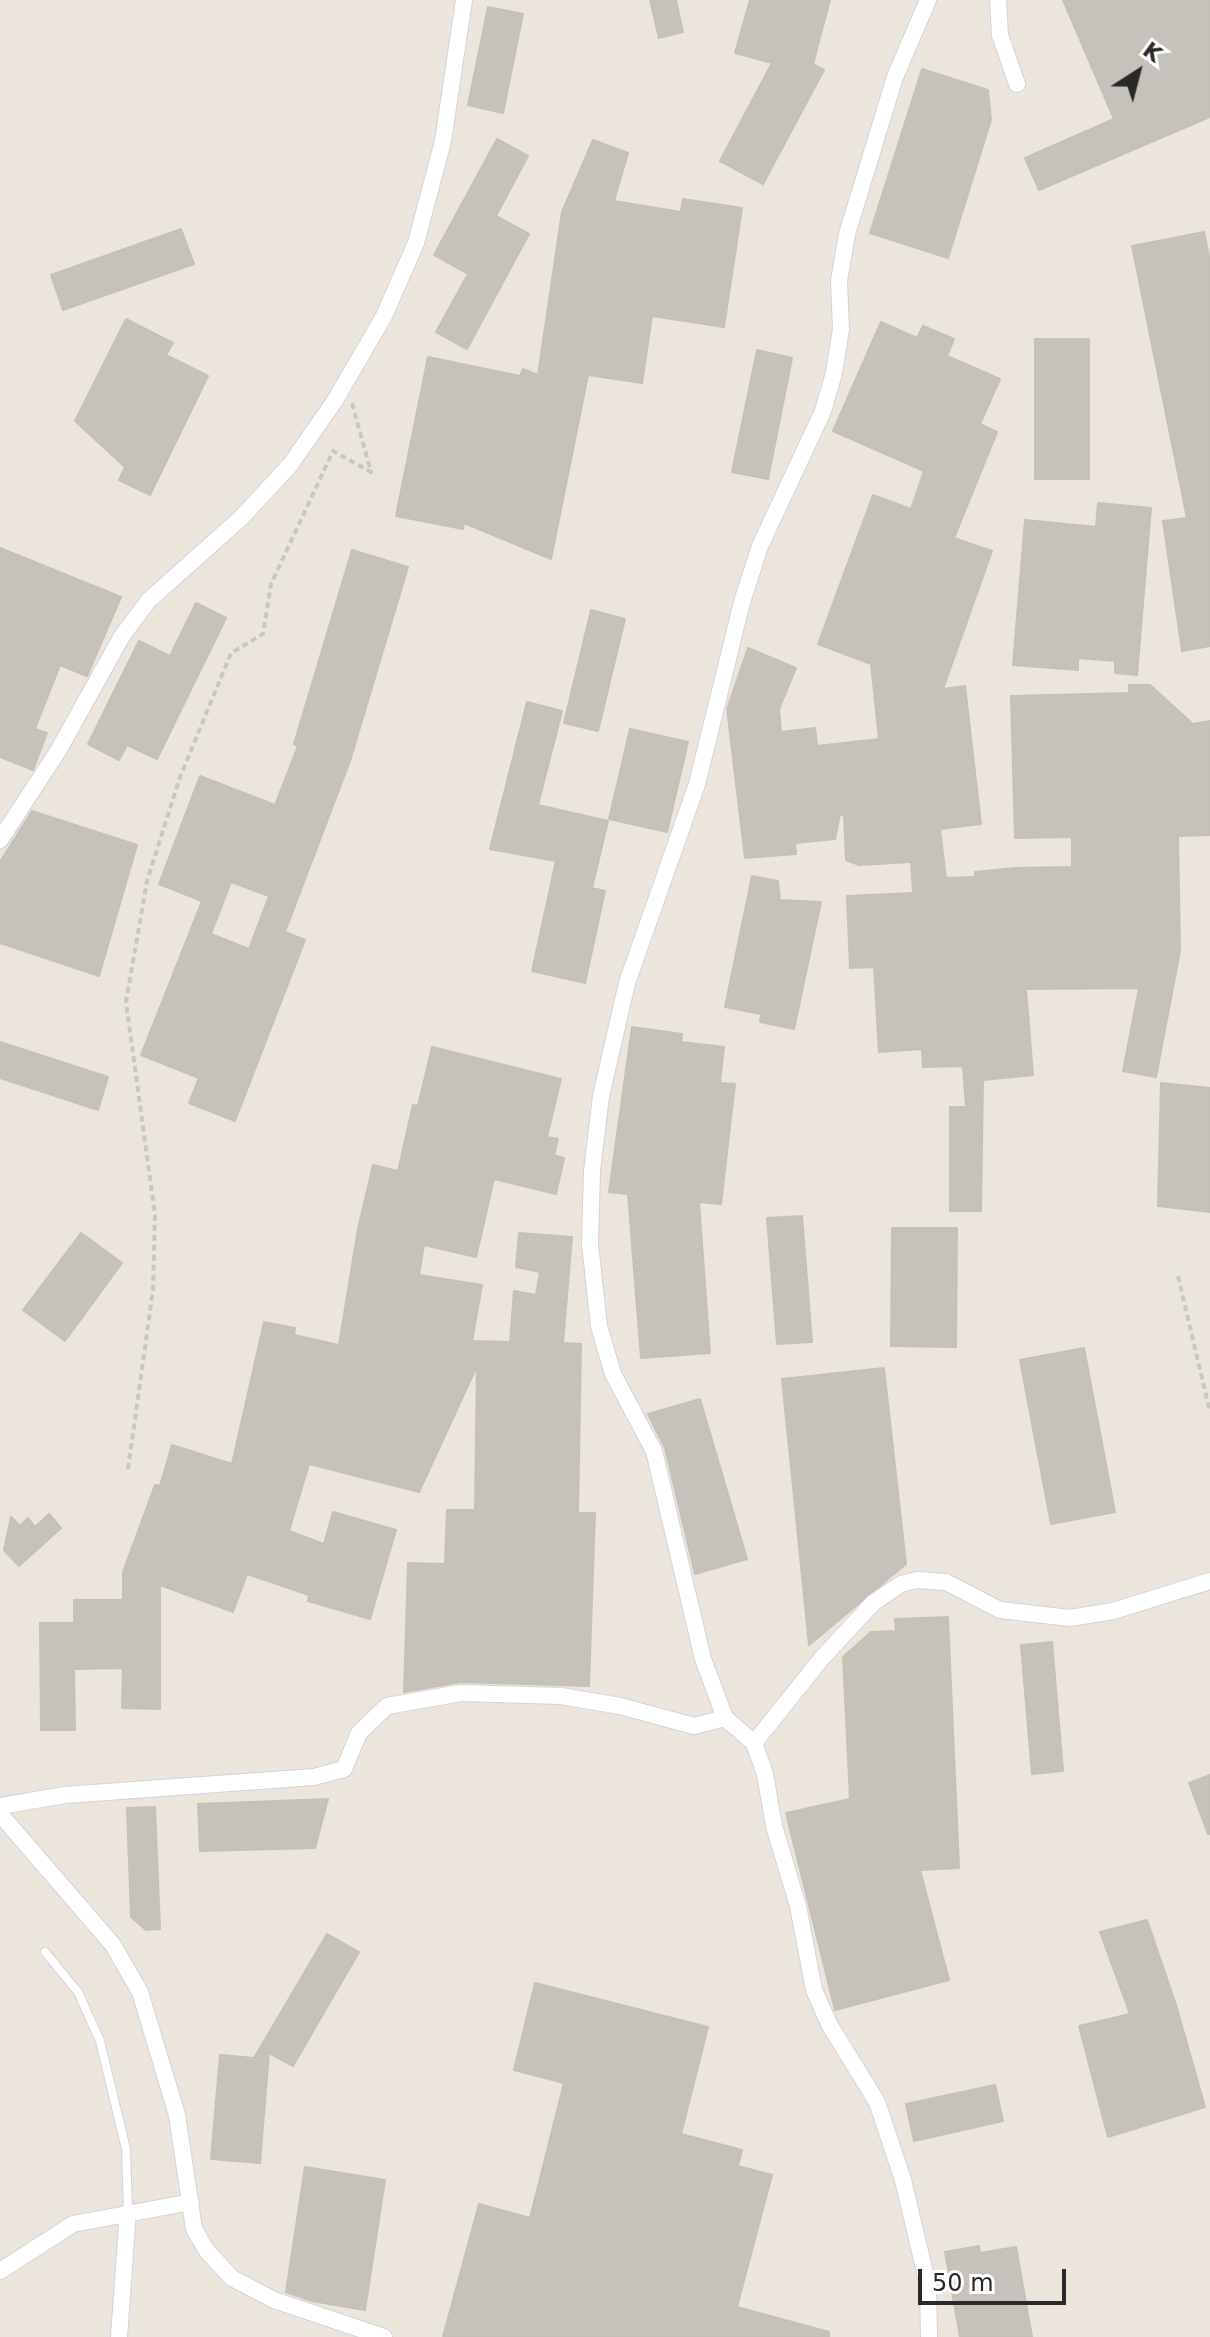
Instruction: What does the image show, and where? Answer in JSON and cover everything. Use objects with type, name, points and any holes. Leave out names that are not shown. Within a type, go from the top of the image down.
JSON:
[{"type":"street","points":[[0,840],[58,751],[122,636],[149,600],[242,517],[290,465],[346,381],[384,316],[416,243],[443,141],[464,0]]},
{"type":"street","points":[[928,0],[895,77],[847,234],[839,281],[841,329],[834,373],[823,411],[760,546],[742,602],[697,784],[627,983],[601,1096],[592,1171],[590,1244],[599,1326],[613,1374],[654,1451],[703,1659],[725,1718],[754,1743],[765,1774],[774,1826],[798,1906],[814,1990],[829,2024],[877,2102],[903,2180],[928,2285],[929,2337]]},
{"type":"street","points":[[998,0],[1000,35],[1017,84]]},
{"type":"street","points":[[754,1743],[822,1658],[873,1603],[901,1584],[931,1580],[946,1582],[1000,1610],[1070,1618],[1113,1611],[1210,1581]]},
{"type":"street","points":[[0,1806],[65,1795],[314,1777],[344,1769],[359,1733],[387,1706],[461,1693],[561,1696],[694,1726],[725,1718]]},
{"type":"street","points":[[0,1814],[113,1945],[140,1992],[177,2115],[194,2229],[207,2251],[232,2278],[274,2300],[384,2337]]},
{"type":"street","points":[[0,2271],[73,2224],[191,2202]]},
{"type":"street","points":[[119,2337],[128,2212]]},
{"type":"lane","points":[[45,1952],[78,1992],[100,2041],[126,2149],[128,2212]]},
{"type":"path","points":[[128,1469],[153,1290],[155,1215],[126,1002],[147,881],[180,777],[231,653],[263,634],[271,584],[333,451],[371,472],[346,381]]},
{"type":"path","points":[[1178,1276],[1210,1412]]},
{"type":"building","points":[[650,0],[676,0],[683,32],[659,38]]},
{"type":"building","points":[[750,0],[830,0],[813,64],[824,70],[763,184],[720,161],[772,63],[735,53]]},
{"type":"building","points":[[1063,0],[1210,0],[1210,117],[1039,190],[1025,158],[1114,119]]},
{"type":"building","points":[[488,7],[523,14],[503,113],[468,105]]},
{"type":"building","points":[[922,69],[988,90],[991,120],[948,258],[870,233]]},
{"type":"building","points":[[497,139],[528,156],[496,216],[529,234],[467,349],[436,332],[468,274],[434,255]]},
{"type":"building","points":[[593,140],[628,153],[614,201],[681,212],[683,199],[742,208],[724,327],[652,316],[642,383],[588,375],[551,559],[464,523],[463,529],[396,516],[428,357],[520,376],[523,369],[538,375],[562,212]]},
{"type":"building","points":[[181,229],[194,264],[63,310],[51,275]]},
{"type":"building","points":[[1204,232],[1210,260],[1210,646],[1182,651],[1163,521],[1187,518],[1132,246]]},
{"type":"building","points":[[126,319],[173,343],[166,355],[208,376],[150,495],[119,480],[125,467],[75,421]]},
{"type":"building","points":[[881,322],[917,338],[923,326],[954,339],[947,356],[1000,379],[980,424],[997,432],[954,538],[992,551],[943,689],[965,686],[981,824],[940,829],[946,878],[975,877],[975,872],[1015,868],[1072,867],[1072,837],[1015,838],[1011,696],[1129,693],[1129,685],[1150,685],[1193,724],[1210,721],[1210,835],[1178,836],[1180,951],[1156,1077],[1123,1071],[1139,988],[1026,989],[1033,1075],[983,1080],[981,1211],[950,1211],[950,1107],[966,1107],[963,1066],[923,1067],[922,1049],[879,1052],[874,967],[850,968],[847,896],[913,893],[911,862],[859,865],[846,860],[844,815],[840,814],[835,839],[795,843],[796,854],[745,858],[727,709],[748,648],[796,668],[779,709],[781,732],[815,728],[817,746],[879,739],[871,664],[818,644],[873,495],[911,509],[924,471],[833,431]]},
{"type":"building","points":[[1035,339],[1089,339],[1089,479],[1035,479]]},
{"type":"building","points":[[757,350],[792,358],[768,479],[732,472]]},
{"type":"building","points":[[1098,503],[1151,508],[1137,675],[1115,673],[1115,661],[1078,658],[1078,670],[1013,665],[1025,520],[1096,527]]},
{"type":"building","points":[[0,548],[121,597],[87,676],[60,665],[35,729],[47,733],[33,770],[0,757]]},
{"type":"building","points":[[352,550],[408,567],[350,761],[285,932],[305,940],[235,1121],[189,1103],[199,1078],[141,1055],[202,901],[159,884],[200,776],[275,805],[298,746],[294,744]],"holes":[[[231,882],[269,896],[249,949],[211,934]]]},
{"type":"building","points":[[196,603],[226,618],[157,759],[127,745],[119,760],[88,744],[139,641],[170,656]]},
{"type":"building","points":[[591,610],[625,619],[598,731],[564,723]]},
{"type":"building","points":[[527,702],[562,711],[538,805],[608,821],[592,888],[605,891],[585,983],[532,971],[556,861],[490,849]]},
{"type":"building","points":[[630,729],[688,742],[667,832],[609,819]]},
{"type":"building","points":[[32,811],[137,845],[99,976],[0,943],[0,862]]},
{"type":"building","points":[[752,876],[778,881],[780,900],[821,902],[794,1029],[760,1022],[761,1014],[725,1007]]},
{"type":"building","points":[[632,1027],[682,1034],[681,1042],[724,1047],[720,1083],[735,1084],[721,1204],[699,1202],[710,1353],[641,1358],[628,1194],[609,1192]]},
{"type":"building","points":[[0,1042],[108,1077],[98,1110],[0,1078]]},
{"type":"building","points":[[432,1047],[561,1079],[547,1137],[558,1139],[554,1155],[564,1158],[556,1194],[494,1179],[476,1257],[424,1245],[419,1275],[482,1285],[472,1341],[510,1342],[514,1291],[536,1295],[540,1272],[516,1267],[519,1233],[572,1237],[563,1343],[581,1344],[578,1513],[595,1513],[589,1686],[461,1682],[404,1692],[408,1563],[445,1564],[447,1510],[475,1510],[477,1366],[419,1492],[309,1464],[289,1531],[324,1544],[333,1512],[396,1530],[370,1619],[308,1601],[309,1595],[247,1574],[233,1612],[160,1585],[160,1709],[122,1708],[123,1668],[74,1669],[75,1730],[41,1730],[40,1623],[74,1623],[74,1600],[123,1600],[123,1572],[155,1485],[160,1486],[172,1445],[232,1464],[264,1322],[295,1328],[294,1335],[339,1345],[358,1229],[373,1165],[398,1171],[413,1105],[418,1106]]},
{"type":"building","points":[[1161,1083],[1210,1088],[1210,1212],[1158,1206]]},
{"type":"building","points":[[802,1216],[812,1342],[777,1344],[767,1218]]},
{"type":"building","points":[[892,1228],[957,1228],[956,1347],[891,1346]]},
{"type":"building","points":[[81,1233],[122,1263],[65,1341],[23,1310]]},
{"type":"building","points":[[1084,1348],[1115,1512],[1051,1524],[1020,1360]]},
{"type":"building","points":[[884,1368],[906,1564],[809,1645],[782,1379]]},
{"type":"building","points":[[700,1399],[747,1559],[695,1574],[665,1448],[648,1414]]},
{"type":"building","points":[[49,1514],[61,1528],[19,1566],[4,1550],[11,1517],[20,1526],[28,1518],[35,1527]]},
{"type":"building","points":[[948,1617],[959,1868],[920,1870],[949,1980],[835,2010],[786,1813],[850,1799],[843,1657],[871,1632],[896,1631],[895,1619]]},
{"type":"building","points":[[1052,1642],[1063,1771],[1032,1774],[1021,1645]]},
{"type":"building","points":[[1210,1775],[1210,1834],[1208,1834],[1189,1783]]},
{"type":"building","points":[[328,1799],[315,1848],[200,1851],[198,1804]]},
{"type":"building","points":[[155,1807],[160,1929],[146,1930],[131,1917],[127,1808]]},
{"type":"building","points":[[1147,1920],[1176,2005],[1205,2107],[1108,2137],[1079,2026],[1130,2014],[1100,1932]]},
{"type":"building","points":[[327,1934],[359,1952],[293,2066],[269,2053],[260,2163],[211,2159],[220,2055],[254,2058]]},
{"type":"building","points":[[535,1983],[708,2027],[681,2134],[742,2150],[738,2166],[772,2175],[737,2307],[829,2332],[829,2337],[443,2337],[479,2204],[530,2218],[564,2083],[514,2070]]},
{"type":"building","points":[[995,2085],[1003,2121],[914,2141],[906,2104]]},
{"type":"building","points":[[305,2167],[385,2180],[365,2310],[312,2301],[286,2292]]},
{"type":"building","points":[[979,2246],[980,2253],[1016,2247],[1032,2337],[960,2337],[945,2252]]}]
